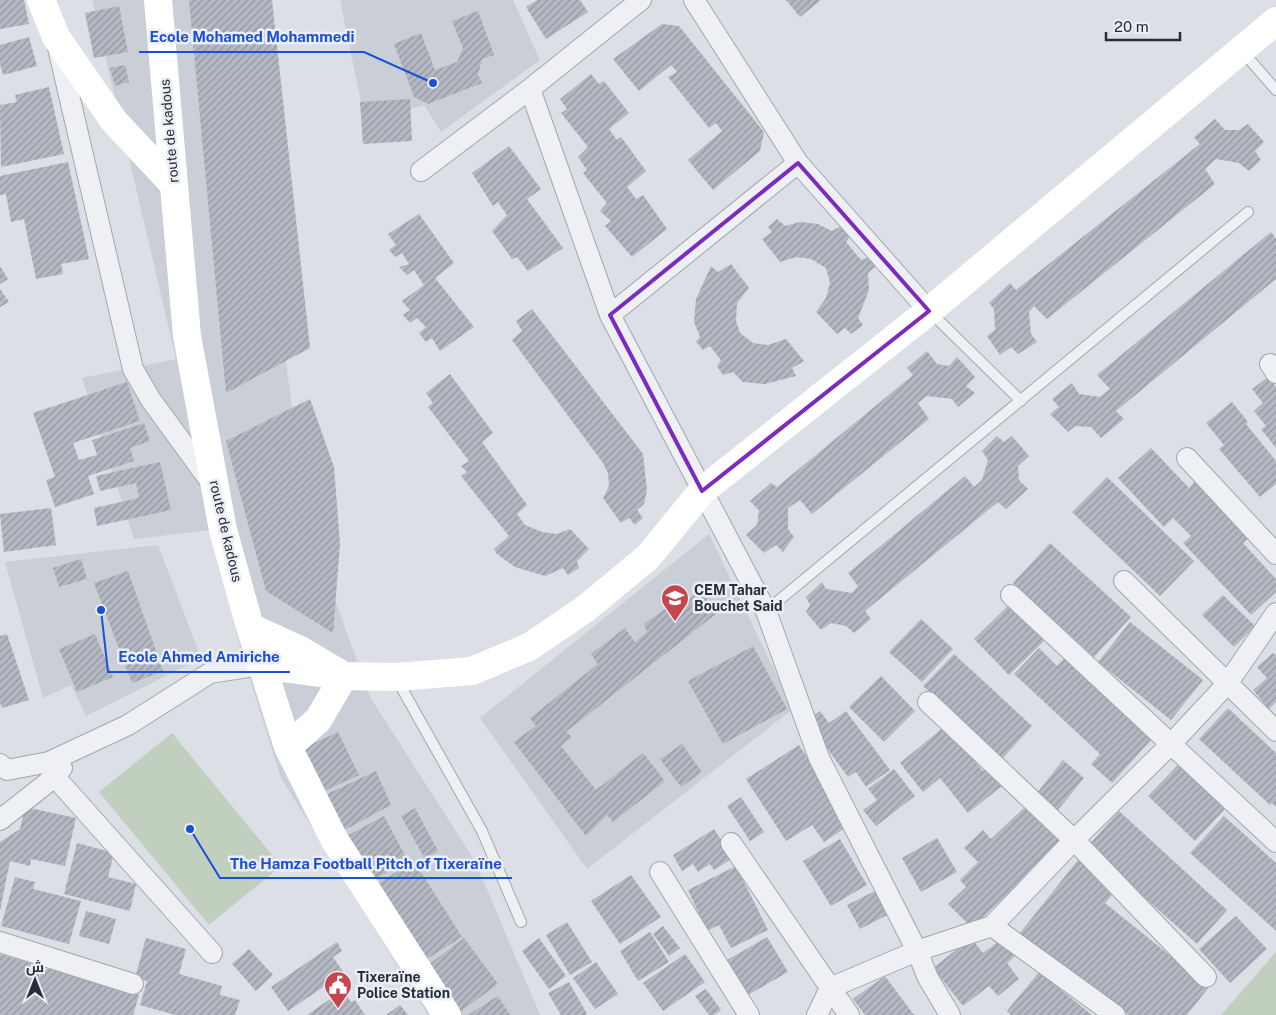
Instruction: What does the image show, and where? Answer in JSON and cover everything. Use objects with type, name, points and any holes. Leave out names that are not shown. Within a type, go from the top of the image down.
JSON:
[{"type":"street","points":[[41,0],[56,37],[110,278],[133,369],[151,400],[216,489]]},
{"type":"street","name":"route de kadous","points":[[158,0],[187,336],[224,530],[250,627],[288,747],[334,839],[447,1015]]},
{"type":"street","points":[[421,172],[530,89],[641,0]]},
{"type":"street","points":[[694,0],[798,163],[929,311]]},
{"type":"street","points":[[0,764],[7,770],[49,762],[128,725],[210,673],[261,665],[344,676],[396,677],[472,671],[529,647],[585,609],[648,556],[702,491],[929,311],[1276,21]]},
{"type":"street","points":[[56,37],[114,121],[174,185]]},
{"type":"street","points":[[530,89],[610,315],[766,611],[819,758],[917,950],[928,978],[950,1015]]},
{"type":"street","points":[[610,315],[798,163]]},
{"type":"street","points":[[1187,458],[1276,554]]},
{"type":"street","points":[[1124,582],[1276,731]]},
{"type":"street","points":[[1010,595],[1276,842]]},
{"type":"street","points":[[817,1015],[830,988],[917,950],[992,926],[1074,840],[1170,745],[1227,684],[1276,612]]},
{"type":"street","points":[[250,627],[302,651],[344,676]]},
{"type":"street","points":[[288,747],[318,720],[344,676]]},
{"type":"street","points":[[928,702],[1074,840],[1206,977]]},
{"type":"street","points":[[0,820],[54,776],[82,747]]},
{"type":"street","points":[[54,776],[212,953]]},
{"type":"street","points":[[730,844],[849,1015]]},
{"type":"street","points":[[660,872],[749,1015]]},
{"type":"street","points":[[992,926],[1115,1015]]},
{"type":"street","points":[[0,942],[133,984]]},
{"type":"lane","points":[[1242,51],[1276,90]]},
{"type":"lane","points":[[766,611],[1248,212]]},
{"type":"lane","points":[[929,311],[1021,401]]},
{"type":"lane","points":[[396,677],[482,831],[521,922]]},
{"type":"highlighted area","points":[[798,163],[929,311],[702,491],[610,315]]},
{"type":"shaded area","points":[[92,0],[245,0],[249,80],[307,522],[370,697],[475,861],[540,1015],[428,1015],[281,778],[241,651],[212,530],[134,539],[82,378],[176,359]]},
{"type":"shaded area","points":[[340,0],[513,0],[540,60],[441,132],[424,105],[365,122]]},
{"type":"shaded area","name":"CEM Tahar Bouchet Said","points":[[709,534],[793,709],[587,869],[480,718]]},
{"type":"shaded area","points":[[158,545],[201,658],[86,716],[71,685],[43,698],[5,562]]},
{"type":"green space","points":[[172,733],[281,866],[209,925],[99,792]]},
{"type":"green space","points":[[1276,952],[1276,1015],[1221,1015]]},
{"type":"building","points":[[0,0],[24,0],[29,24],[0,29]]},
{"type":"building","points":[[189,0],[272,0],[310,348],[226,393]]},
{"type":"building","points":[[537,0],[580,0],[588,12],[546,39],[526,7]]},
{"type":"building","points":[[786,0],[821,0],[800,17]]},
{"type":"building","points":[[119,6],[128,52],[94,58],[85,13]]},
{"type":"building","points":[[478,11],[494,55],[482,59],[478,75],[482,83],[428,104],[414,97],[394,44],[421,33],[435,70],[457,62],[463,48],[452,21]]},
{"type":"building","points":[[662,24],[679,26],[764,132],[760,151],[713,190],[688,160],[722,131],[716,123],[709,128],[668,77],[677,72],[671,65],[639,91],[613,59]]},
{"type":"building","points":[[29,37],[37,66],[3,75],[0,64],[0,45]]},
{"type":"building","points":[[125,65],[129,82],[115,86],[110,68]]},
{"type":"building","points":[[591,74],[599,84],[604,81],[629,113],[609,129],[617,140],[621,137],[646,171],[627,187],[636,199],[643,195],[667,229],[632,257],[605,226],[611,221],[600,211],[607,203],[583,173],[587,170],[578,157],[588,147],[561,113],[567,109],[560,99]]},
{"type":"building","points":[[49,87],[64,154],[1,167],[0,105],[17,102],[15,95]]},
{"type":"building","points":[[410,99],[412,141],[363,144],[360,102]]},
{"type":"building","points":[[1215,119],[1225,130],[1239,130],[1248,124],[1264,142],[1255,151],[1261,160],[1249,171],[1239,163],[1216,159],[1205,169],[1215,184],[1047,319],[1034,306],[1029,312],[1031,334],[1037,342],[1018,354],[1011,347],[1000,355],[987,336],[995,330],[994,309],[989,303],[1010,283],[1016,290],[1200,144],[1194,137]]},
{"type":"building","points":[[509,146],[541,189],[527,199],[563,248],[528,271],[517,257],[512,259],[492,231],[507,215],[498,202],[493,206],[472,173]]},
{"type":"building","points":[[68,162],[89,259],[61,264],[63,274],[36,279],[24,219],[11,222],[6,194],[0,195],[0,176]]},
{"type":"building","points":[[419,214],[454,263],[435,278],[474,327],[440,351],[432,338],[426,342],[419,333],[426,327],[417,318],[410,323],[403,315],[410,310],[402,301],[424,285],[414,270],[407,275],[399,267],[409,264],[402,253],[395,257],[389,250],[396,245],[388,234]]},
{"type":"building","points":[[777,219],[785,226],[800,222],[818,224],[832,231],[841,226],[850,236],[846,242],[861,260],[871,257],[875,267],[868,273],[869,290],[858,318],[863,325],[851,334],[845,328],[837,334],[816,312],[826,298],[830,283],[826,268],[811,259],[796,257],[780,262],[762,239],[772,232],[768,227]]},
{"type":"building","points":[[1271,232],[1276,239],[1276,279],[1116,411],[1124,419],[1101,438],[1091,427],[1075,426],[1068,432],[1050,414],[1059,407],[1052,399],[1072,383],[1079,394],[1100,397],[1110,389],[1097,375]]},
{"type":"building","points":[[731,264],[749,288],[737,303],[736,321],[740,333],[753,343],[768,345],[786,339],[804,361],[792,368],[796,376],[765,384],[743,382],[733,372],[723,375],[717,366],[721,360],[710,346],[703,350],[696,342],[700,337],[694,322],[696,299],[711,266],[718,272]]},
{"type":"building","points":[[0,266],[8,279],[0,284]]},
{"type":"building","points":[[0,289],[9,302],[0,307]]},
{"type":"building","points":[[532,309],[643,454],[647,490],[644,504],[637,510],[643,518],[635,525],[629,518],[621,523],[603,498],[609,486],[608,473],[603,463],[512,340],[522,331],[516,321]]},
{"type":"building","points":[[927,351],[937,364],[949,366],[957,357],[975,377],[966,386],[975,393],[958,407],[952,399],[927,396],[918,403],[929,419],[812,514],[800,500],[788,508],[788,529],[794,537],[783,552],[776,545],[764,553],[746,535],[757,525],[759,510],[750,501],[771,483],[777,487],[913,375],[907,368]]},
{"type":"building","points":[[450,374],[493,433],[482,442],[527,505],[517,514],[525,525],[542,532],[557,534],[570,529],[589,549],[577,561],[579,568],[568,575],[563,568],[545,576],[515,567],[497,554],[494,549],[509,536],[461,476],[467,472],[461,466],[469,461],[428,407],[433,403],[426,393]]},
{"type":"building","points":[[1268,377],[1276,387],[1276,448],[1261,429],[1266,426],[1254,411],[1263,403],[1252,389]]},
{"type":"building","points":[[127,382],[140,421],[73,443],[79,460],[97,455],[92,440],[144,423],[150,441],[130,448],[134,461],[88,476],[94,494],[55,507],[46,480],[55,477],[33,413]]},
{"type":"building","points":[[310,399],[334,467],[340,544],[333,633],[266,591],[226,441]]},
{"type":"building","points":[[1232,402],[1248,422],[1246,424],[1276,461],[1276,484],[1260,497],[1219,449],[1224,445],[1206,423]]},
{"type":"building","points":[[997,436],[1004,442],[1012,436],[1029,456],[1018,466],[1019,480],[1028,489],[1006,509],[998,502],[865,611],[871,619],[854,633],[846,626],[831,623],[821,630],[806,612],[810,605],[806,597],[822,582],[826,589],[852,593],[858,586],[848,573],[965,476],[974,487],[982,480],[988,460],[982,451]]},
{"type":"building","points":[[1151,448],[1189,488],[1196,480],[1249,537],[1243,543],[1276,579],[1276,592],[1251,615],[1183,543],[1191,536],[1173,518],[1164,527],[1118,478]]},
{"type":"building","points":[[160,462],[171,510],[97,526],[94,508],[139,498],[136,483],[100,491],[96,476]]},
{"type":"building","points":[[1107,477],[1194,561],[1160,596],[1072,512]]},
{"type":"building","points":[[51,508],[56,545],[4,552],[0,514]]},
{"type":"building","points":[[1050,543],[1131,617],[1094,657],[1013,583]]},
{"type":"building","points":[[81,559],[87,579],[59,587],[53,568]]},
{"type":"building","points":[[128,571],[163,671],[132,683],[94,583]]},
{"type":"building","points":[[700,590],[717,613],[566,732],[572,737],[561,746],[596,790],[643,753],[665,781],[613,822],[607,815],[586,836],[514,742],[536,726],[530,718],[598,664],[591,654],[625,628],[635,642],[647,632],[644,624],[670,605],[675,612]]},
{"type":"building","points":[[1223,595],[1255,626],[1234,647],[1202,615]]},
{"type":"building","points":[[1009,605],[1044,641],[1009,675],[974,639]]},
{"type":"building","points":[[921,619],[953,649],[922,682],[889,652]]},
{"type":"building","points":[[1130,622],[1203,680],[1171,720],[1098,662]]},
{"type":"building","points":[[7,634],[29,700],[2,708],[0,702],[0,636]]},
{"type":"building","points":[[95,634],[113,677],[77,692],[59,649]]},
{"type":"building","points":[[753,646],[787,709],[723,744],[688,681]]},
{"type":"building","points":[[1039,648],[1057,666],[1065,658],[1152,739],[1112,783],[1091,764],[1100,754],[1014,674]]},
{"type":"building","points":[[1273,653],[1276,655],[1276,702],[1269,709],[1253,690],[1267,678],[1257,667]]},
{"type":"building","points":[[954,654],[1032,726],[1002,759],[923,686]]},
{"type":"building","points":[[881,676],[915,711],[884,742],[849,707]]},
{"type":"building","points":[[1228,708],[1276,753],[1276,807],[1272,803],[1270,805],[1199,739]]},
{"type":"building","points":[[820,711],[829,723],[846,711],[890,770],[866,787],[856,772],[848,777],[807,721]]},
{"type":"building","points":[[945,726],[983,771],[988,767],[1003,785],[968,813],[940,778],[923,792],[900,763]]},
{"type":"building","points":[[338,732],[359,775],[318,794],[297,751]]},
{"type":"building","points":[[682,744],[702,772],[681,787],[660,759]]},
{"type":"building","points":[[799,745],[851,824],[824,842],[812,825],[786,841],[746,779]]},
{"type":"building","points":[[1063,760],[1084,778],[1058,810],[1037,793]]},
{"type":"building","points":[[1178,765],[1225,809],[1195,841],[1148,796]]},
{"type":"building","points":[[894,769],[915,796],[876,826],[863,810],[877,800],[868,789]]},
{"type":"building","points":[[376,771],[391,805],[341,832],[325,795]]},
{"type":"building","points":[[741,797],[764,832],[750,841],[727,806]]},
{"type":"building","points":[[25,807],[76,818],[65,866],[31,859],[30,866],[10,861],[0,911],[0,842],[20,829]]},
{"type":"building","points":[[1025,807],[1061,843],[972,928],[948,904],[966,887],[960,880],[978,862],[964,848],[983,830],[991,839]]},
{"type":"building","points":[[415,808],[438,851],[425,859],[401,816]]},
{"type":"building","points":[[1119,811],[1227,910],[1197,944],[1087,847]]},
{"type":"building","points":[[384,816],[408,861],[365,884],[341,839]]},
{"type":"building","points":[[1224,816],[1276,863],[1276,931],[1190,853]]},
{"type":"building","points":[[714,829],[733,858],[714,870],[710,864],[698,872],[693,864],[682,871],[673,855]]},
{"type":"building","points":[[937,838],[957,872],[921,892],[902,858]]},
{"type":"building","points":[[840,839],[867,885],[831,906],[803,861]]},
{"type":"building","points":[[77,843],[114,853],[108,877],[136,884],[130,911],[64,894]]},
{"type":"building","points":[[1078,860],[1116,890],[1105,903],[1209,987],[1187,1015],[1128,1015],[1020,933]]},
{"type":"building","points":[[414,861],[462,937],[417,965],[369,889]]},
{"type":"building","points":[[736,866],[768,930],[731,948],[719,925],[707,931],[688,890]]},
{"type":"building","points":[[631,875],[661,917],[620,944],[591,901]]},
{"type":"building","points":[[15,877],[35,882],[33,889],[81,901],[69,944],[1,926]]},
{"type":"building","points":[[877,890],[889,914],[860,929],[847,905]]},
{"type":"building","points":[[86,911],[116,919],[109,944],[79,936]]},
{"type":"building","points":[[1236,916],[1267,949],[1230,983],[1199,949]]},
{"type":"building","points":[[567,922],[592,962],[570,975],[546,935]]},
{"type":"building","points":[[663,926],[680,948],[669,956],[653,934]]},
{"type":"building","points":[[650,932],[669,962],[638,981],[620,951]]},
{"type":"building","points":[[767,937],[788,972],[743,998],[722,963]]},
{"type":"building","points":[[146,938],[186,949],[179,974],[222,986],[220,995],[240,1000],[235,1015],[175,1015],[140,1005],[147,981],[135,978]]},
{"type":"building","points":[[464,938],[498,984],[456,1015],[420,971]]},
{"type":"building","points":[[539,938],[566,976],[549,989],[522,951]]},
{"type":"building","points":[[971,938],[983,953],[1003,938],[1016,955],[1007,963],[1019,979],[998,996],[989,986],[963,1006],[933,968]]},
{"type":"building","points":[[337,942],[342,951],[333,957],[344,973],[288,1011],[271,987]]},
{"type":"building","points":[[249,949],[273,975],[256,991],[232,964]]},
{"type":"building","points":[[0,954],[139,995],[133,1015],[0,1015]]},
{"type":"building","points":[[685,954],[705,982],[663,1011],[643,983]]},
{"type":"building","points":[[596,962],[618,994],[595,1009],[573,978]]},
{"type":"building","points":[[1039,972],[1092,1015],[1011,1015],[1007,1011]]},
{"type":"building","points":[[885,976],[914,1015],[865,1015],[853,999]]},
{"type":"building","points":[[569,982],[586,1015],[561,1015],[548,993]]},
{"type":"building","points":[[706,989],[721,1010],[714,1015],[709,1015],[695,996]]},
{"type":"building","name":"Tixeraïne Police Station","points":[[343,990],[351,1002],[355,1000],[365,1015],[307,1015]]},
{"type":"building","points":[[498,996],[510,1015],[468,1015]]},
{"type":"building","points":[[400,1005],[408,1015],[386,1015]]},
{"type":"place","name":"Ecole Mohamed Mohammedi","points":[[433,83]]},
{"type":"place","name":"Ecole Ahmed Amiriche","points":[[101,610]]},
{"type":"place","name":"CEM Tahar Bouchet Said","points":[[675,622]]},
{"type":"place","name":"The Hamza Football Pitch of Tixeraïne","points":[[190,829]]},
{"type":"place","name":"Tixeraïne Police Station","points":[[338,1009]]}]
